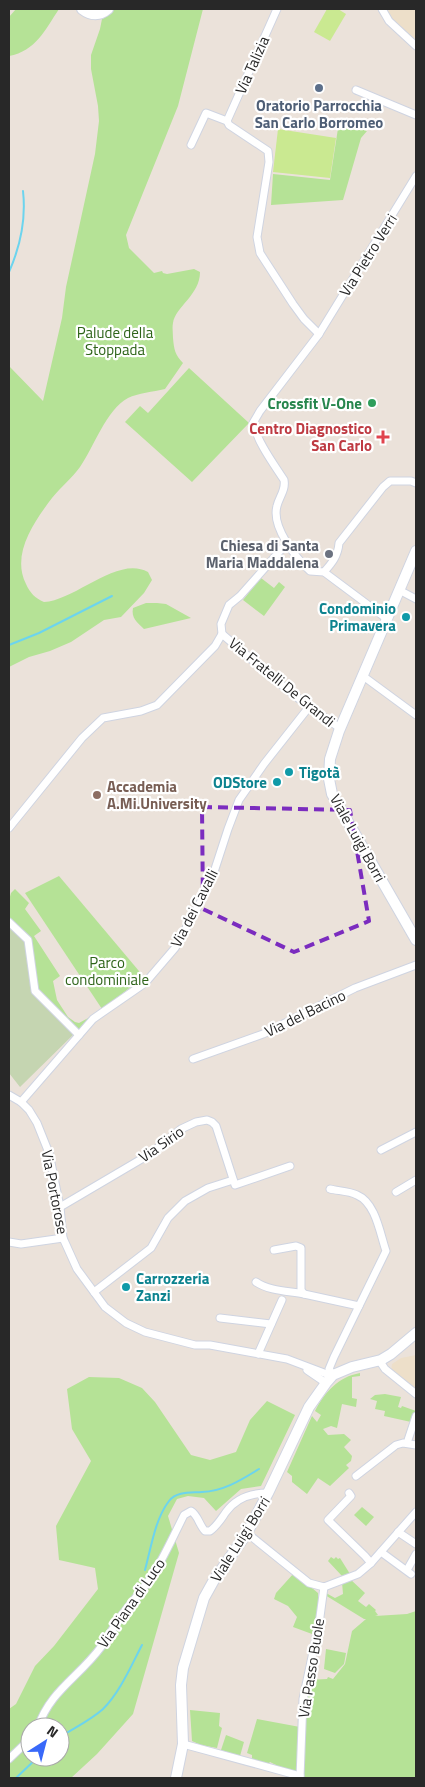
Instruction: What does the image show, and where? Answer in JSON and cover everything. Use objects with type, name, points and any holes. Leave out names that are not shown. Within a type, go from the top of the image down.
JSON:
[{"type":"main road","points":[[82,9],[93,14],[99,14],[108,9]]},
{"type":"main road","name":"Viale Luigi Borri","points":[[416,551],[340,728],[330,759],[329,779],[332,794],[416,940]]},
{"type":"main road","points":[[330,1378],[352,1366],[379,1360],[391,1354],[416,1333]]},
{"type":"main road","name":"Viale Luigi Borri","points":[[176,1778],[183,1744],[181,1685],[183,1668],[204,1598],[214,1580],[248,1533],[309,1407],[330,1378]]},
{"type":"street","name":"Via Talizia","points":[[227,121],[277,9]]},
{"type":"street","points":[[382,9],[389,21],[416,46]]},
{"type":"street","points":[[356,90],[416,115]]},
{"type":"street","points":[[191,145],[206,113],[227,121],[229,125],[268,151],[269,162],[257,237],[260,253],[299,311],[319,334]]},
{"type":"street","name":"Via Pietro Verri","points":[[287,542],[276,519],[276,507],[285,486],[284,480],[261,442],[253,423],[260,411],[319,334],[416,176]]},
{"type":"street","points":[[324,572],[338,552],[338,543],[390,481],[411,481],[416,483]]},
{"type":"street","points":[[222,634],[221,624],[229,605],[240,596],[287,542],[298,560],[310,571],[324,572],[387,619]]},
{"type":"street","points":[[399,590],[416,600]]},
{"type":"street","name":"Via Fratelli De Grandi","points":[[9,828],[82,738],[98,722],[103,718],[141,711],[156,705],[215,646],[222,634],[309,707],[340,728]]},
{"type":"street","points":[[363,676],[416,715]]},
{"type":"street","name":"Via dei Cavalli","points":[[21,1102],[93,1019],[145,983],[175,948],[200,903],[214,872],[239,800],[264,764],[309,707]]},
{"type":"street","points":[[9,922],[28,940],[36,991],[79,1035]]},
{"type":"street","name":"Via del Bacino","points":[[193,1059],[263,1034],[355,988],[416,965]]},
{"type":"street","name":"Via Portorose","points":[[9,1095],[21,1102],[29,1110],[37,1123],[49,1153],[60,1207],[63,1238],[77,1269],[106,1307],[126,1323],[145,1332],[195,1345],[210,1345],[287,1359],[330,1378]]},
{"type":"street","name":"Via Sirio","points":[[60,1207],[150,1154],[181,1129],[196,1122],[207,1120],[216,1126],[233,1180]]},
{"type":"street","points":[[381,1150],[416,1132]]},
{"type":"street","points":[[94,1292],[151,1248],[168,1218],[185,1201],[208,1188],[233,1180],[234,1185],[290,1166]]},
{"type":"street","points":[[396,1192],[416,1180]]},
{"type":"street","points":[[330,1189],[358,1195],[366,1201],[372,1211],[386,1251],[329,1369],[330,1378]]},
{"type":"street","points":[[9,1242],[21,1244],[63,1238]]},
{"type":"street","points":[[274,1250],[296,1246],[301,1248],[301,1290],[304,1294]]},
{"type":"street","points":[[256,1282],[270,1288],[359,1306]]},
{"type":"street","points":[[258,1354],[282,1300]]},
{"type":"street","points":[[220,1318],[271,1324]]},
{"type":"street","points":[[379,1360],[385,1369],[416,1394]]},
{"type":"street","points":[[407,1443],[416,1416]]},
{"type":"street","points":[[356,1476],[396,1445],[407,1443],[416,1445]]},
{"type":"street","name":"Via Piana di Luco","points":[[42,1717],[53,1697],[76,1676],[100,1648],[146,1584],[184,1516],[191,1511],[195,1513],[200,1526],[205,1531],[210,1531],[237,1500],[259,1493],[268,1493]]},
{"type":"street","points":[[349,1493],[351,1496],[328,1520],[371,1563]]},
{"type":"street","points":[[248,1533],[309,1583],[324,1587],[358,1574],[371,1563],[416,1512]]},
{"type":"street","points":[[398,1532],[416,1544]]},
{"type":"street","points":[[381,1552],[409,1572],[416,1554]]},
{"type":"street","name":"Via Passo Buole","points":[[300,1777],[303,1699],[319,1624],[324,1587]]},
{"type":"street","points":[[183,1744],[300,1777]]},
{"type":"street","points":[[9,1759],[20,1749]]},
{"type":"highlighted area","points":[[202,807],[350,810],[369,921],[294,952],[203,909]]},
{"type":"shaded area","points":[[390,9],[416,9],[416,40],[389,18],[387,12]]},
{"type":"shaded area","points":[[416,1355],[416,1390],[391,1372],[392,1364],[401,1358]]},
{"type":"green space","points":[[16,9],[59,9],[44,32],[33,44],[9,56],[9,17]]},
{"type":"green space","name":"Palude della Stoppada","points":[[104,9],[203,9],[178,106],[126,235],[129,248],[154,273],[162,271],[167,274],[194,269],[200,272],[199,280],[173,323],[174,349],[183,363],[165,389],[132,396],[113,411],[80,467],[52,498],[38,517],[27,539],[21,561],[22,573],[29,590],[44,602],[70,594],[110,573],[124,569],[136,568],[148,572],[152,580],[144,593],[121,617],[104,620],[71,642],[29,657],[9,667],[9,366],[43,401],[95,154],[99,121],[91,69],[91,55],[100,29]]},
{"type":"green space","points":[[327,9],[338,9],[346,14],[330,41],[314,32]]},
{"type":"green space","points":[[339,122],[367,131],[361,138],[343,200],[271,205],[273,174],[330,180]]},
{"type":"green space","points":[[278,129],[336,138],[330,178],[273,172]]},
{"type":"green space","points":[[189,368],[249,423],[192,482],[125,422],[140,406],[148,413]]},
{"type":"green space","points":[[261,578],[274,588],[279,582],[285,587],[264,616],[243,600]]},
{"type":"green space","points":[[146,603],[166,604],[191,618],[144,629],[135,620],[133,608]]},
{"type":"green space","name":"Parco condominiale","points":[[59,876],[144,977],[102,1009],[25,893]]},
{"type":"green space","points":[[15,889],[29,903],[25,909],[41,931],[34,936],[60,976],[53,981],[57,1000],[68,1017],[75,1022],[79,1023],[91,1018],[78,1030],[37,991],[9,920],[9,900],[11,893]]},
{"type":"green space","points":[[9,927],[26,941],[32,984],[75,1033],[20,1087],[9,1073]]},
{"type":"green space","points":[[360,1373],[360,1376],[352,1377],[352,1398],[357,1399],[356,1407],[342,1404],[337,1428],[331,1426],[323,1429],[328,1435],[344,1434],[351,1440],[344,1447],[352,1456],[351,1461],[346,1465],[349,1468],[330,1486],[318,1478],[307,1494],[292,1482],[292,1476],[287,1472],[312,1416],[317,1422],[321,1415],[315,1411],[323,1398],[333,1386],[345,1378]]},
{"type":"green space","points":[[89,1377],[119,1378],[142,1388],[155,1402],[191,1455],[210,1460],[236,1452],[250,1420],[267,1401],[295,1415],[261,1486],[241,1489],[216,1511],[204,1498],[188,1496],[177,1499],[168,1516],[179,1553],[133,1714],[97,1754],[71,1778],[9,1778],[9,1709],[16,1704],[35,1666],[54,1646],[98,1589],[95,1568],[59,1560],[56,1526],[91,1461],[72,1429],[67,1389]]},
{"type":"green space","points":[[385,1394],[401,1397],[398,1407],[401,1408],[402,1406],[416,1411],[411,1422],[384,1416],[385,1411],[375,1409],[377,1401],[370,1399],[375,1395]]},
{"type":"green space","points":[[362,1507],[374,1517],[366,1526],[354,1515]]},
{"type":"green space","points":[[331,1557],[334,1559],[336,1557],[340,1558],[350,1574],[342,1576],[328,1561]]},
{"type":"green space","points":[[294,1573],[318,1593],[318,1611],[312,1634],[293,1627],[297,1617],[288,1606],[274,1599],[276,1593]]},
{"type":"green space","points":[[350,1579],[365,1593],[358,1601],[366,1607],[369,1604],[376,1610],[378,1615],[375,1616],[407,1614],[416,1611],[416,1778],[303,1778],[307,1680],[327,1679],[328,1677],[333,1679],[345,1664],[352,1631],[366,1619],[325,1595],[326,1593],[335,1598],[343,1594],[342,1582]]},
{"type":"green space","points":[[326,1649],[346,1653],[344,1664],[335,1673],[324,1669]]},
{"type":"green space","points":[[190,1710],[220,1713],[219,1726],[222,1728],[217,1748],[192,1741]]},
{"type":"green space","points":[[257,1719],[300,1727],[297,1771],[276,1767],[276,1765],[270,1762],[268,1764],[252,1759],[252,1755],[247,1753]]},
{"type":"green space","points":[[226,1735],[244,1742],[240,1756],[221,1750]]},
{"type":"waterway","points":[[9,272],[21,232],[24,212],[23,191]]},
{"type":"waterway","points":[[9,645],[39,633],[112,596]]},
{"type":"waterway","points":[[145,1570],[160,1516],[172,1498],[184,1493],[218,1490],[239,1481],[259,1469]]},
{"type":"waterway","points":[[70,1731],[93,1717],[115,1695],[142,1645]]},
{"type":"waterway","points":[[16,1778],[28,1767]]},
{"type":"place","name":"Oratorio Parrocchia San Carlo Borromeo","points":[[319,88]]},
{"type":"place","name":"Crossfit V-One","points":[[372,403]]},
{"type":"place","name":"Centro Diagnostico San Carlo","points":[[383,437]]},
{"type":"place","name":"Chiesa di Santa Maria Maddalena","points":[[329,554]]},
{"type":"place","name":"Condominio Primavera","points":[[406,617]]},
{"type":"place","name":"Tigotà","points":[[289,772]]},
{"type":"place","name":"ODStore","points":[[277,782]]},
{"type":"place","name":"Accademia A.Mi.University","points":[[97,795]]},
{"type":"place","name":"Carrozzeria Zanzi","points":[[126,1287]]}]
